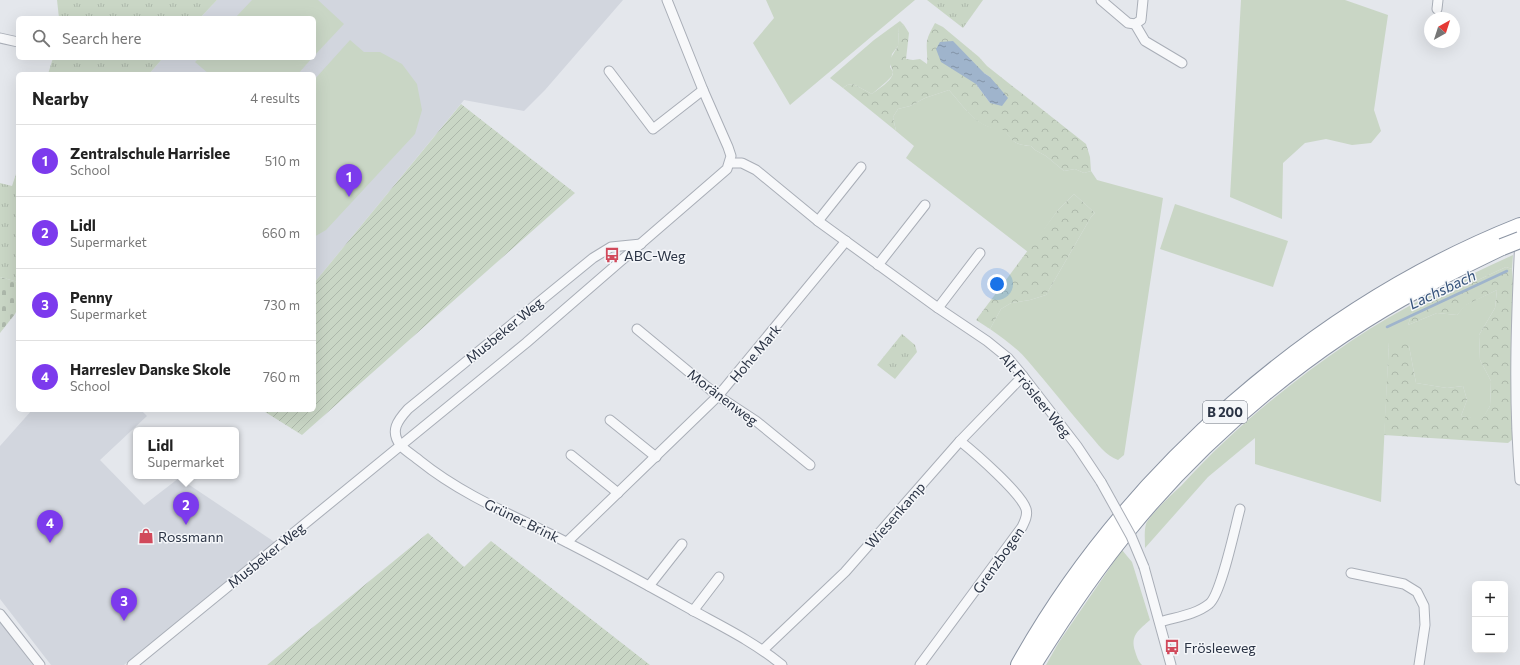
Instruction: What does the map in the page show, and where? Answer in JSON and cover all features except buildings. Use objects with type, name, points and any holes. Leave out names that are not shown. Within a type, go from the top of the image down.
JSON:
[{"type":"highway","name":"B 200","points":[[1033,665],[1079,594],[1131,525],[1160,492],[1249,406],[1304,363],[1345,334],[1420,287],[1501,240],[1520,226]]},
{"type":"highway","name":"B 200","points":[[1019,665],[1069,586],[1123,517],[1188,445],[1290,357],[1371,302],[1426,271],[1501,240],[1520,244]]},
{"type":"street","points":[[666,0],[728,147],[730,163]]},
{"type":"street","points":[[1101,0],[1128,23],[1135,24],[1141,20],[1143,0]]},
{"type":"street","points":[[1135,24],[1145,41],[1182,63]]},
{"type":"street","points":[[0,38],[16,42]]},
{"type":"street","points":[[609,71],[653,128],[703,90]]},
{"type":"street","name":"Alt Frösleer Weg","points":[[730,163],[742,164],[756,170],[818,220],[878,265],[938,308],[987,340],[1008,358],[1077,446],[1101,482],[1131,536],[1144,567],[1160,622]]},
{"type":"street","name":"Musbeker Weg","points":[[132,665],[526,343],[711,185],[727,169],[730,163]]},
{"type":"street","points":[[818,220],[861,167]]},
{"type":"street","points":[[878,265],[925,206]]},
{"type":"street","points":[[1520,226],[1515,385],[1520,480]]},
{"type":"street","name":"Hohe Mark","points":[[567,542],[718,396],[846,241]]},
{"type":"street","name":"Musbeker Weg","points":[[401,445],[395,433],[398,422],[408,409],[592,258],[610,247],[641,244]]},
{"type":"street","points":[[938,308],[980,253]]},
{"type":"street","name":"Moränenweg","points":[[637,329],[718,396],[756,422],[810,465]]},
{"type":"street","name":"Wiesenkamp","points":[[762,650],[845,572],[960,441],[1023,376]]},
{"type":"street","points":[[610,420],[656,457]]},
{"type":"street","name":"Grenzbogen","points":[[920,665],[982,583],[1027,518],[1026,509],[1023,502],[960,441]]},
{"type":"street","name":"Grüner Brink","points":[[401,445],[437,475],[477,499],[567,542],[741,636],[782,665]]},
{"type":"street","points":[[571,455],[618,493]]},
{"type":"street","points":[[1171,665],[1160,622],[1197,612],[1210,603],[1218,590],[1240,509]]},
{"type":"street","points":[[648,586],[682,544]]},
{"type":"street","points":[[1351,573],[1404,584],[1417,592],[1424,606],[1425,625],[1419,665]]},
{"type":"street","points":[[694,611],[719,577]]},
{"type":"street","points":[[0,614],[40,665]]},
{"type":"shaded area","points":[[217,0],[623,0],[545,90],[524,111],[464,100],[316,281],[316,72],[151,72],[161,60],[316,60],[316,16],[202,16]]},
{"type":"shaded area","points":[[30,412],[143,412],[147,416],[135,427],[133,427],[133,429],[100,460],[144,505],[178,479],[180,479],[276,543],[124,665],[51,665],[0,599],[0,446]]},
{"type":"shaded area","points":[[0,622],[33,665],[0,665]]},
{"type":"green space","points":[[57,0],[217,0],[202,16],[59,16]]},
{"type":"green space","points":[[252,0],[318,0],[344,24],[316,54],[316,16],[237,16]]},
{"type":"green space","points":[[766,0],[915,0],[790,105],[753,43],[774,18]]},
{"type":"green space","points":[[927,0],[983,0],[963,28]]},
{"type":"green space","points":[[1241,0],[1345,0],[1388,15],[1374,110],[1381,131],[1371,143],[1352,145],[1326,139],[1305,143],[1283,163],[1282,219],[1230,197]]},
{"type":"green space","points":[[900,21],[904,25],[899,27],[898,46],[892,54],[890,67],[893,72],[892,76],[872,94],[853,84],[847,85],[843,88],[830,78],[874,40]]},
{"type":"green space","points":[[935,23],[943,27],[979,57],[987,66],[1086,144],[1090,157],[1091,171],[1084,173],[1075,169],[1064,171],[1031,146],[1017,143],[1012,140],[1003,130],[994,129],[979,122],[966,110],[949,90],[925,98],[910,106],[898,109],[893,117],[896,131],[843,88],[847,85],[853,84],[872,94],[890,79],[893,70],[889,61],[898,46],[899,26],[904,25],[909,33],[906,59],[920,59],[927,64],[927,41]],"holes":[[[984,73],[990,77],[990,103],[976,84]]]},
{"type":"green space","points":[[350,40],[364,52],[380,52],[402,64],[417,84],[422,110],[415,134],[326,230],[316,236],[316,78]]},
{"type":"green space","points":[[52,60],[161,60],[151,72],[49,72]]},
{"type":"green space","points":[[197,60],[310,60],[300,72],[207,72],[195,62]]},
{"type":"green space","points":[[949,90],[966,110],[979,121],[994,128],[1003,129],[1014,142],[1031,146],[1064,171],[1075,169],[1084,173],[1091,171],[1097,180],[1163,198],[1124,455],[1118,460],[1110,456],[1099,445],[1024,356],[990,329],[1001,309],[1011,303],[1030,300],[1046,295],[1091,217],[1095,213],[1074,194],[1058,210],[1028,252],[906,158],[914,146],[896,131],[893,117],[898,109],[910,106],[925,98]]},
{"type":"green space","points":[[461,104],[575,193],[302,435],[265,412],[316,412],[316,281]]},
{"type":"green space","points":[[16,174],[16,281],[0,277],[0,183],[12,186]]},
{"type":"green space","points":[[1074,194],[1095,213],[1091,217],[1046,295],[1030,300],[1011,303],[1001,309],[990,329],[976,320],[1058,210]]},
{"type":"green space","points":[[1175,204],[1288,241],[1273,287],[1160,249]]},
{"type":"green space","points":[[1513,255],[1512,269],[1506,267],[1413,310],[1408,325],[1437,313],[1457,315],[1465,305],[1497,290],[1495,308],[1479,335],[1480,360],[1491,381],[1490,406],[1482,420],[1461,416],[1467,400],[1463,386],[1447,388],[1416,383],[1409,346],[1389,342],[1381,502],[1255,464],[1255,438],[1208,477],[1145,548],[1146,524],[1156,510],[1240,427],[1283,391],[1351,341],[1410,305]]},
{"type":"green space","points":[[1506,267],[1512,269],[1513,282],[1513,439],[1508,443],[1384,435],[1389,342],[1400,340],[1409,346],[1416,383],[1447,388],[1463,386],[1467,400],[1461,416],[1482,419],[1490,406],[1491,381],[1480,360],[1479,335],[1495,308],[1497,290],[1466,305],[1457,315],[1437,313],[1408,325],[1413,310]]},
{"type":"green space","points":[[0,277],[16,281],[16,312],[0,333]]},
{"type":"green space","points":[[902,334],[915,345],[917,352],[895,379],[877,365]]},
{"type":"green space","points":[[428,533],[464,567],[491,541],[650,665],[267,665]]},
{"type":"green space","points":[[1122,550],[1132,562],[1150,620],[1136,633],[1134,641],[1136,655],[1142,665],[1046,665],[1059,642]]},
{"type":"water","points":[[953,41],[984,73],[990,77],[1008,98],[1002,106],[990,103],[976,84],[941,62],[936,49],[940,42]]},
{"type":"waterway","name":"Lachsbach","points":[[1387,327],[1507,271]]},
{"type":"place","name":"Zentralschule Harrislee","points":[[349,197]]},
{"type":"place","name":"ABC-Weg","points":[[612,255]]},
{"type":"place","name":"Lidl","points":[[186,525]]},
{"type":"place","name":"Rossmann","points":[[146,536]]},
{"type":"place","name":"Harreslev Danske Skole","points":[[50,543]]},
{"type":"place","name":"Penny","points":[[124,621]]},
{"type":"place","name":"Frösleeweg","points":[[1172,647]]}]
